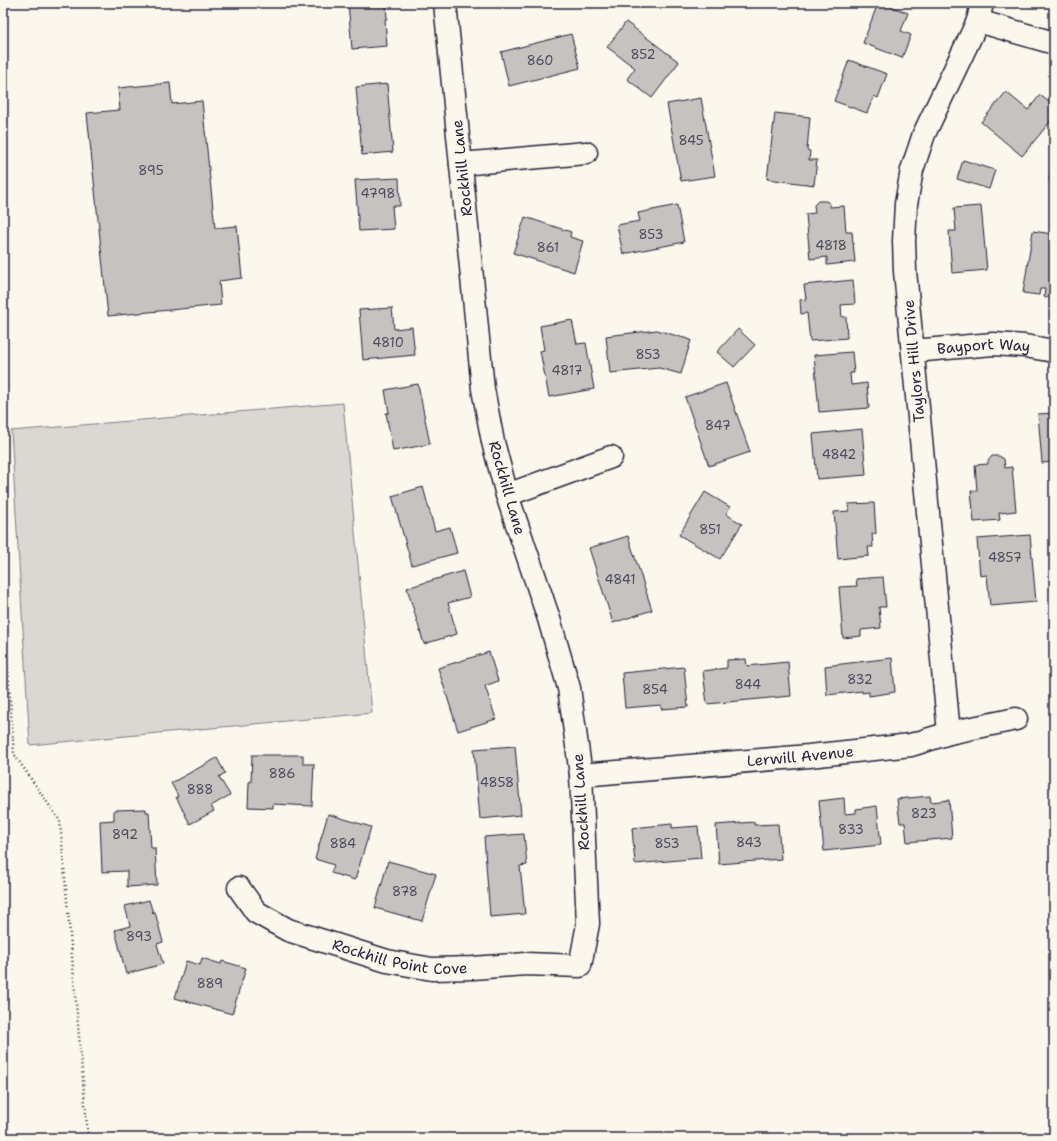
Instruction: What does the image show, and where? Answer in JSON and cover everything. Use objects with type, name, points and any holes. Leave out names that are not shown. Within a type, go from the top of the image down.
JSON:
[{"type":"street","name":"Rockhill Lane","points":[[446,3],[482,389],[493,442],[507,495],[549,619],[570,688],[581,775],[588,924],[580,966]]},
{"type":"street","points":[[980,12],[1054,43]]},
{"type":"street","name":"Taylors Hill Drive","points":[[949,733],[905,272],[904,241],[906,204],[912,170],[924,134],[980,12]]},
{"type":"street","points":[[461,164],[586,153]]},
{"type":"street","name":"Bayport Way","points":[[913,351],[993,344],[1025,346],[1054,351]]},
{"type":"street","points":[[507,495],[611,457]]},
{"type":"street","name":"Lerwill Avenue","points":[[581,775],[809,756],[911,745],[949,733],[1016,718]]},
{"type":"street","name":"Rockhill Point Cove","points":[[240,888],[256,912],[288,930],[387,961],[432,969],[526,964],[580,966]]},
{"type":"path","points":[[3,600],[14,754],[60,822],[88,1138]]},
{"type":"shaded area","points":[[343,403],[372,713],[30,745],[11,431]]},
{"type":"building","points":[[348,3],[386,3],[387,19],[385,19],[387,46],[352,49]]},
{"type":"building","points":[[878,3],[882,3],[908,13],[901,31],[911,35],[902,58],[863,43]]},
{"type":"building","points":[[626,22],[679,62],[652,98],[627,79],[635,68],[607,47]]},
{"type":"building","points":[[571,34],[580,68],[509,86],[501,52]]},
{"type":"building","points":[[849,60],[887,74],[878,98],[874,96],[867,113],[834,101]]},
{"type":"building","points":[[170,83],[172,104],[202,101],[215,228],[237,226],[242,278],[219,281],[221,305],[108,316],[87,113],[120,110],[118,88]]},
{"type":"building","points":[[387,84],[393,152],[362,155],[356,87]]},
{"type":"building","points":[[1006,92],[1028,110],[1040,95],[1054,106],[1054,117],[1022,156],[981,122]]},
{"type":"building","points":[[701,98],[715,176],[681,181],[667,104]]},
{"type":"building","points":[[775,113],[810,117],[807,150],[810,151],[809,160],[817,160],[814,185],[767,179]]},
{"type":"building","points":[[1053,142],[1054,143],[1054,182],[1049,181]]},
{"type":"building","points":[[963,160],[995,170],[989,189],[957,179]]},
{"type":"building","points":[[399,178],[400,206],[392,206],[394,229],[359,231],[355,180]]},
{"type":"building","points":[[818,201],[826,201],[830,204],[830,207],[844,206],[846,232],[852,232],[855,262],[827,265],[827,257],[810,259],[806,214],[815,213],[814,205]]},
{"type":"building","points":[[677,205],[684,242],[623,254],[617,225],[640,221],[638,213]]},
{"type":"building","points":[[981,206],[987,270],[952,273],[949,231],[956,231],[954,208]]},
{"type":"building","points":[[525,217],[571,232],[570,237],[583,241],[574,272],[513,253]]},
{"type":"building","points":[[1033,231],[1052,234],[1051,241],[1054,242],[1054,298],[1044,297],[1045,289],[1040,289],[1039,295],[1023,293]]},
{"type":"building","points":[[853,280],[855,304],[841,305],[842,317],[846,317],[847,338],[810,341],[807,313],[801,314],[800,300],[806,299],[804,285]]},
{"type":"building","points":[[392,308],[394,329],[412,327],[415,355],[363,360],[359,310]]},
{"type":"building","points":[[572,320],[577,344],[586,343],[594,389],[549,397],[540,351],[544,350],[540,326]]},
{"type":"building","points":[[738,329],[755,345],[734,367],[717,352]]},
{"type":"building","points":[[657,330],[691,340],[681,374],[659,368],[610,373],[606,336]]},
{"type":"building","points":[[852,352],[854,373],[850,373],[851,385],[867,383],[869,408],[819,412],[814,355]]},
{"type":"building","points":[[726,383],[750,452],[709,466],[685,397]]},
{"type":"building","points":[[418,384],[430,444],[393,451],[386,413],[389,413],[385,390]]},
{"type":"building","points":[[1054,413],[1054,462],[1042,463],[1038,414]]},
{"type":"building","points":[[862,429],[866,475],[817,479],[813,434]]},
{"type":"building","points":[[992,456],[999,456],[1004,459],[1005,468],[1012,467],[1016,511],[999,513],[1000,520],[974,522],[971,491],[977,491],[975,465],[988,464],[988,461]]},
{"type":"building","points":[[423,487],[435,531],[450,527],[457,553],[412,565],[392,496]]},
{"type":"building","points":[[705,492],[730,507],[726,514],[742,524],[720,559],[679,535]]},
{"type":"building","points":[[874,503],[876,534],[872,534],[873,547],[868,547],[869,556],[838,559],[834,512],[849,511],[848,504]]},
{"type":"building","points":[[1030,535],[1036,602],[990,606],[987,575],[980,576],[977,539]]},
{"type":"building","points":[[628,536],[652,610],[613,623],[589,548]]},
{"type":"building","points":[[463,571],[470,597],[448,603],[457,634],[424,644],[407,588]]},
{"type":"building","points":[[883,577],[886,607],[879,607],[881,628],[861,630],[861,636],[843,638],[839,587],[857,586],[856,579]]},
{"type":"building","points":[[489,652],[498,681],[485,686],[496,719],[458,731],[438,668]]},
{"type":"building","points":[[892,658],[895,692],[869,696],[869,692],[862,693],[862,691],[827,695],[825,666]]},
{"type":"building","points":[[746,659],[747,666],[788,662],[791,696],[707,704],[703,671],[727,668],[727,660]]},
{"type":"building","points":[[684,667],[688,707],[661,709],[661,705],[625,708],[622,673]]},
{"type":"building","points":[[515,746],[521,815],[480,819],[474,749]]},
{"type":"building","points":[[252,755],[303,755],[303,764],[314,764],[312,806],[273,804],[273,808],[248,807]]},
{"type":"building","points":[[217,758],[225,773],[219,777],[230,795],[211,806],[214,811],[190,824],[176,797],[178,796],[171,783]]},
{"type":"building","points":[[930,796],[931,802],[949,800],[952,838],[907,842],[905,823],[900,823],[897,799]]},
{"type":"building","points":[[844,798],[845,814],[856,813],[856,809],[877,806],[881,845],[824,851],[819,801]]},
{"type":"building","points":[[146,809],[146,812],[149,812],[151,848],[155,848],[157,885],[127,887],[127,871],[102,872],[100,821],[114,820],[114,810]]},
{"type":"building","points":[[328,814],[371,827],[355,880],[331,873],[334,865],[315,859]]},
{"type":"building","points":[[754,822],[754,825],[778,824],[781,859],[719,864],[716,825]]},
{"type":"building","points":[[672,824],[672,828],[698,826],[701,858],[635,864],[632,828]]},
{"type":"building","points":[[524,834],[527,865],[520,866],[525,914],[490,917],[484,837]]},
{"type":"building","points":[[388,861],[436,874],[422,921],[375,908]]},
{"type":"building","points":[[149,900],[153,913],[155,912],[163,942],[157,944],[163,964],[126,974],[115,930],[130,926],[125,906]]},
{"type":"building","points":[[202,958],[221,964],[222,961],[246,968],[232,1014],[175,998],[186,961],[200,965]]}]
